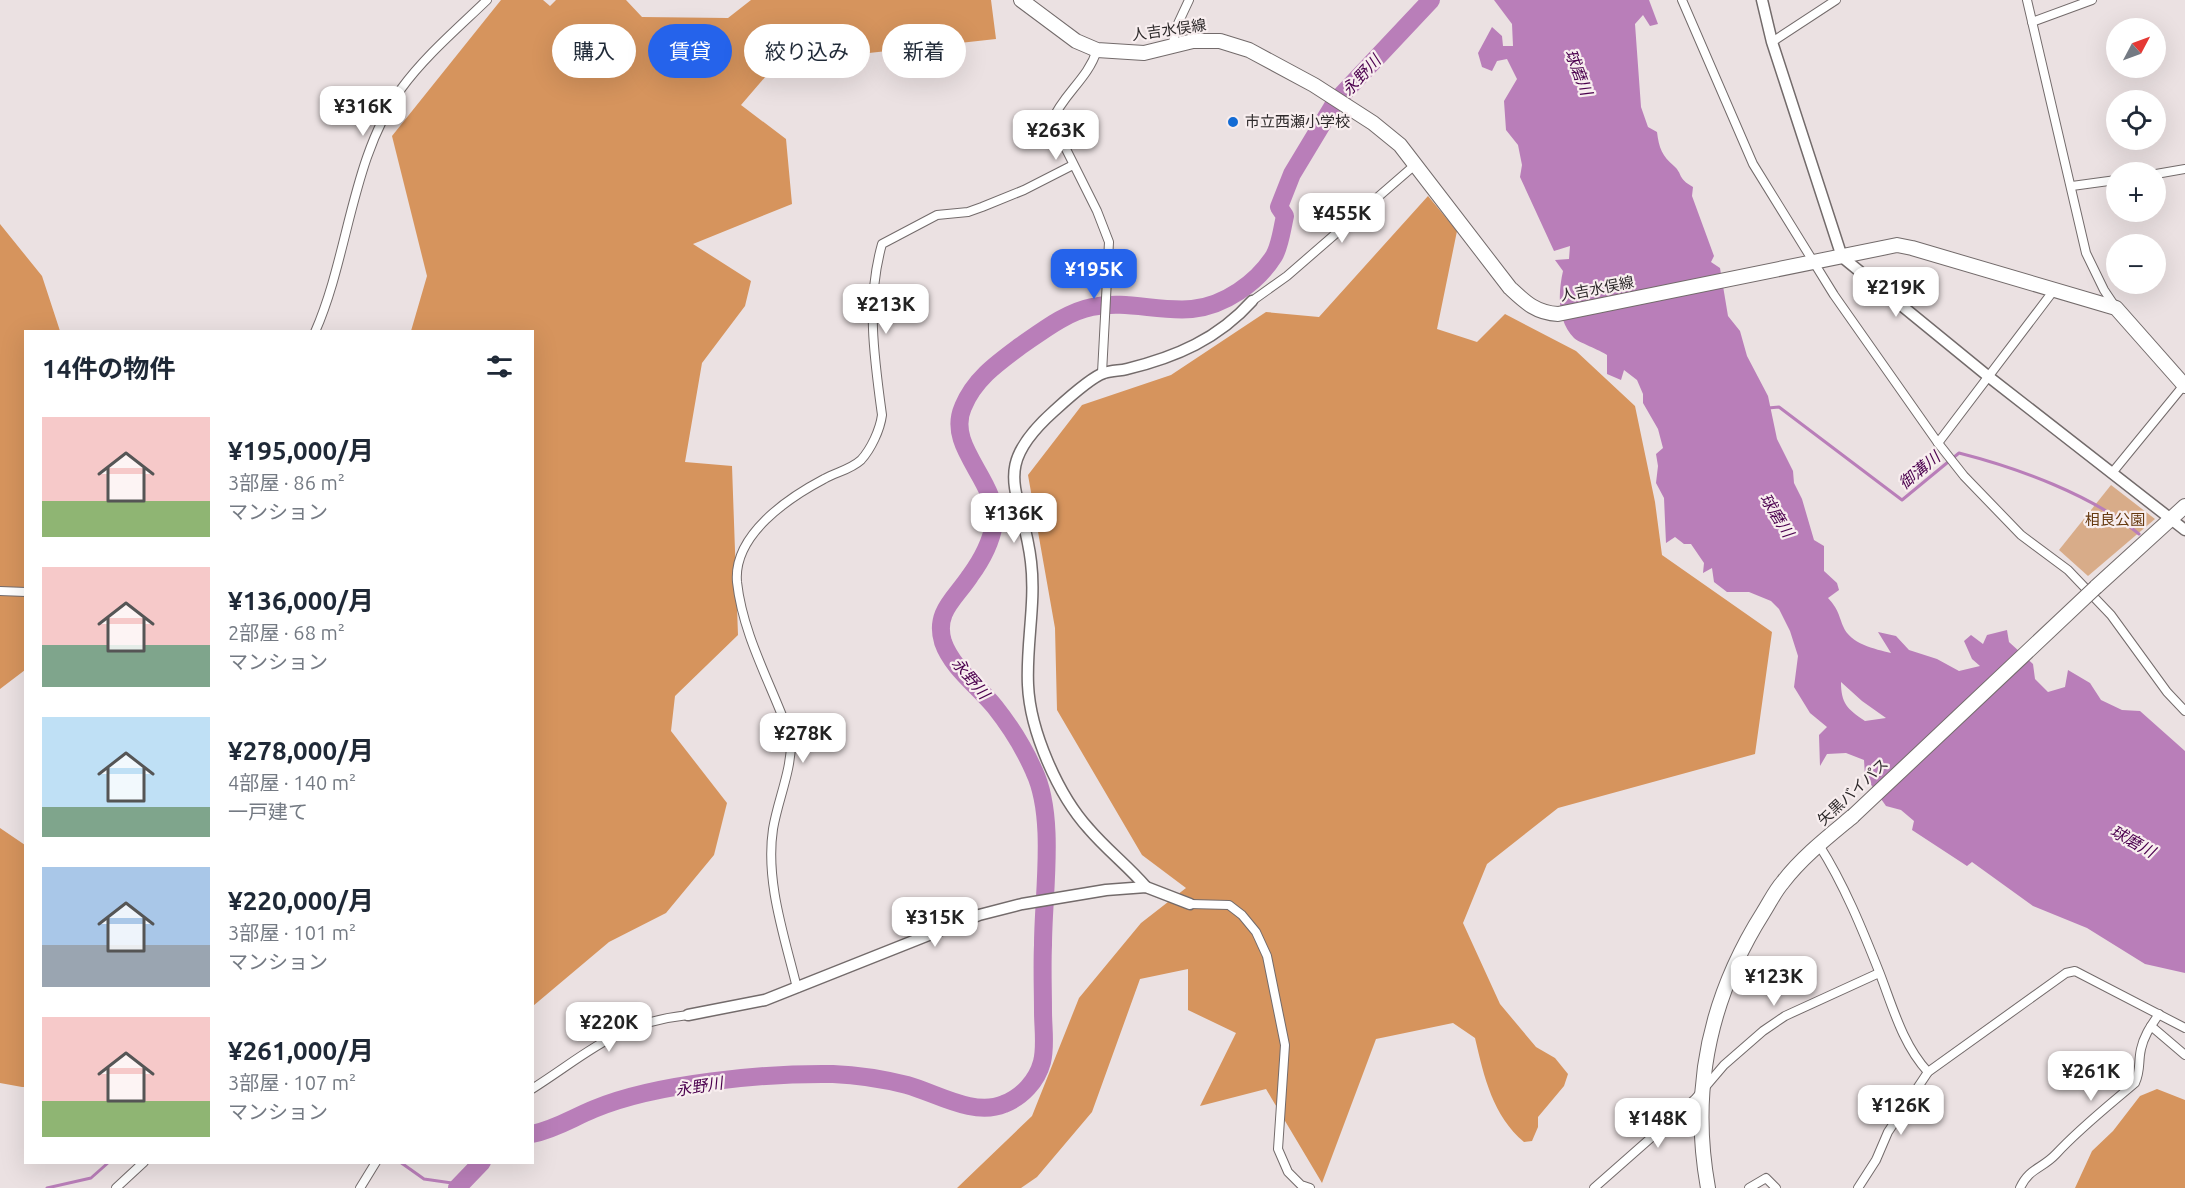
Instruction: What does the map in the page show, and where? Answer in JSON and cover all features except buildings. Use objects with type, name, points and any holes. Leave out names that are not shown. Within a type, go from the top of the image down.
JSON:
[{"type":"main road","name":"人吉水俣線","points":[[1021,0],[1076,41],[1097,51],[1144,53],[1193,40],[1220,41],[1249,50],[1326,93],[1354,110],[1400,145],[1510,288],[1528,305],[1543,313],[1558,314],[1897,245],[2116,308]]},
{"type":"main road","points":[[2116,308],[2185,386]]},
{"type":"main road","name":"矢黒バイパス","points":[[1708,1188],[1703,1165],[1705,1055],[1718,1005],[1741,948],[1783,882],[1819,845],[1853,816],[2185,506]]},
{"type":"street","points":[[316,330],[353,204],[381,125],[401,90],[427,58],[487,0]]},
{"type":"street","points":[[1173,44],[1175,30],[1189,0]]},
{"type":"street","points":[[1682,0],[1753,164],[1811,264],[1964,476],[2021,535],[2068,570],[2111,615],[2167,692],[2185,711]]},
{"type":"street","points":[[1762,0],[1772,42],[1842,256],[1989,377],[2185,530]]},
{"type":"street","points":[[1772,42],[1836,0]]},
{"type":"street","points":[[2027,0],[2086,253],[2104,290],[2116,308]]},
{"type":"street","points":[[2032,22],[2092,0]]},
{"type":"street","points":[[1097,51],[1085,76],[1056,109],[1052,121],[1097,211],[1109,242],[1107,316],[1102,373]]},
{"type":"street","points":[[1310,1188],[1301,1185],[1288,1172],[1278,1149],[1285,1045],[1266,956],[1256,932],[1242,915],[1228,905],[1190,904],[1146,887],[1088,828],[1073,808],[1059,784],[1035,727],[1028,687],[1033,591],[1028,538],[1015,495],[1012,473],[1017,454],[1031,433],[1055,410],[1102,373],[1126,369],[1194,346],[1234,321],[1252,301],[1287,276],[1416,164]]},
{"type":"street","points":[[797,988],[777,907],[772,861],[773,829],[792,754],[791,739],[745,621],[737,581],[739,562],[746,544],[783,504],[861,459],[880,427],[882,415],[872,302],[876,267],[882,244],[937,215],[968,212],[982,207],[1024,190],[1073,165]]},
{"type":"street","points":[[2166,172],[2185,169]]},
{"type":"street","points":[[2072,186],[2106,181]]},
{"type":"street","points":[[1938,443],[2054,290]]},
{"type":"street","points":[[2112,473],[2185,386]]},
{"type":"street","points":[[0,591],[24,592]]},
{"type":"street","points":[[1819,845],[1865,937],[1906,1041],[1916,1059],[1928,1072]]},
{"type":"street","points":[[534,1088],[615,1034],[635,1025],[765,1000],[979,915],[1058,897],[1146,887]]},
{"type":"street","points":[[1858,1188],[1876,1160],[1887,1132],[1928,1072],[2066,973],[2075,971],[2185,1028]]},
{"type":"street","points":[[1594,1188],[1704,1090],[1724,1065],[1785,1016],[1879,973]]},
{"type":"street","points":[[2020,1188],[2026,1175],[2043,1165],[2078,1131],[2135,1083],[2141,1071],[2140,1052],[2145,1035],[2159,1014]]},
{"type":"street","points":[[2151,1026],[2185,1055]]},
{"type":"street","points":[[116,1188],[142,1164]]},
{"type":"street","points":[[360,1188],[375,1164]]},
{"type":"street","points":[[1749,1188],[1766,1178],[1776,1188]]},
{"type":"green space","name":"相良公園","points":[[2111,485],[2155,519],[2088,576],[2059,550]]},
{"type":"shaded area","points":[[501,0],[543,0],[550,6],[556,0],[626,0],[642,17],[728,18],[751,0],[991,0],[996,39],[966,42],[966,24],[882,24],[882,52],[870,53],[870,24],[744,24],[744,78],[764,78],[741,105],[786,139],[792,204],[693,244],[751,281],[745,306],[702,363],[685,462],[732,466],[738,635],[675,696],[671,731],[727,803],[714,855],[666,913],[609,942],[534,1005],[534,330],[411,330],[427,276],[392,136]]},
{"type":"shaded area","points":[[1428,196],[1457,231],[1437,329],[1477,342],[1505,314],[1576,351],[1635,406],[1655,502],[1662,555],[1772,632],[1755,754],[1558,808],[1487,864],[1463,923],[1500,1004],[1536,1047],[1555,1058],[1568,1074],[1564,1086],[1538,1117],[1538,1127],[1532,1141],[1524,1142],[1513,1132],[1491,1095],[1475,1038],[1453,1023],[1376,1039],[1322,1183],[1266,1089],[1200,1106],[1236,1033],[1188,1010],[1188,969],[1140,979],[1092,1112],[1037,1177],[1021,1188],[957,1188],[1032,1116],[1079,998],[1141,923],[1186,888],[1142,855],[1057,710],[1055,628],[1028,475],[1082,405],[1171,375],[1266,312],[1319,317]]},
{"type":"shaded area","points":[[0,224],[42,276],[60,330],[24,330],[24,671],[0,689]]},
{"type":"shaded area","points":[[0,828],[24,844],[24,1087],[0,1083]]},
{"type":"shaded area","points":[[2157,1089],[2185,1100],[2185,1188],[2075,1188],[2092,1151],[2113,1131],[2140,1096]]},
{"type":"water","name":"球磨川","points":[[1494,0],[1649,0],[1658,24],[1650,26],[1643,15],[1635,24],[1641,107],[1648,127],[1657,132],[1664,155],[1677,169],[1682,179],[1693,187],[1692,196],[1714,256],[1711,262],[1720,268],[1728,316],[1740,331],[1747,356],[1768,396],[1777,439],[1793,471],[1794,483],[1802,499],[1814,540],[1824,546],[1824,571],[1837,583],[1839,590],[1828,598],[1836,608],[1846,632],[1864,645],[1891,653],[1878,632],[1896,636],[1909,650],[1937,659],[1959,671],[1980,666],[1972,659],[1964,641],[1971,635],[1983,644],[1987,635],[2007,630],[2009,642],[2033,664],[2035,679],[2048,692],[2065,687],[2068,670],[2090,683],[2101,700],[2122,710],[2140,711],[2185,751],[2185,973],[2145,964],[2087,928],[2033,906],[1972,862],[1967,866],[1912,830],[1914,821],[1901,810],[1886,806],[1865,776],[1864,760],[1846,753],[1827,754],[1820,766],[1819,735],[1827,727],[1810,713],[1794,687],[1798,656],[1790,631],[1779,609],[1771,601],[1749,592],[1727,592],[1714,582],[1712,568],[1703,573],[1704,563],[1691,544],[1684,544],[1675,537],[1666,543],[1664,498],[1656,483],[1658,466],[1656,454],[1663,448],[1658,429],[1643,403],[1643,394],[1637,380],[1624,370],[1621,380],[1607,374],[1607,355],[1574,338],[1564,323],[1560,306],[1563,271],[1555,260],[1569,259],[1570,246],[1554,251],[1520,177],[1522,165],[1518,145],[1506,130],[1504,101],[1517,79],[1507,59],[1497,61],[1492,71],[1482,67],[1478,53],[1492,27],[1502,36],[1503,46],[1513,46],[1512,24]],"holes":[[[1841,682],[1886,718],[1865,721],[1854,713],[1846,705]]]},
{"type":"waterway","name":"永野川","points":[[534,1133],[619,1100],[648,1092],[712,1081],[776,1075],[861,1076],[907,1085],[980,1108],[1011,1101],[1033,1082],[1042,1062],[1044,1043],[1043,962],[1047,833],[1041,790],[1030,762],[1006,722],[953,660],[943,642],[941,631],[944,614],[982,558],[991,538],[994,524],[994,509],[989,494],[961,437],[959,422],[963,407],[979,381],[994,366],[1045,329],[1073,313],[1105,305],[1192,309],[1228,298],[1249,284],[1267,266],[1276,252],[1285,216],[1279,207],[1292,174],[1336,101],[1431,0]]},
{"type":"waterway","name":"御溝川","points":[[1768,408],[1779,407],[1902,500],[1959,453],[2005,466],[2054,484],[2099,507],[2139,534]]},
{"type":"waterway","points":[[47,1188],[91,1178],[107,1164]]},
{"type":"waterway","points":[[403,1164],[424,1179],[459,1184]]},
{"type":"waterway","name":"永野川","points":[[457,1188],[480,1164]]},
{"type":"place","name":"市立西瀬小学校","points":[[1233,122]]}]
